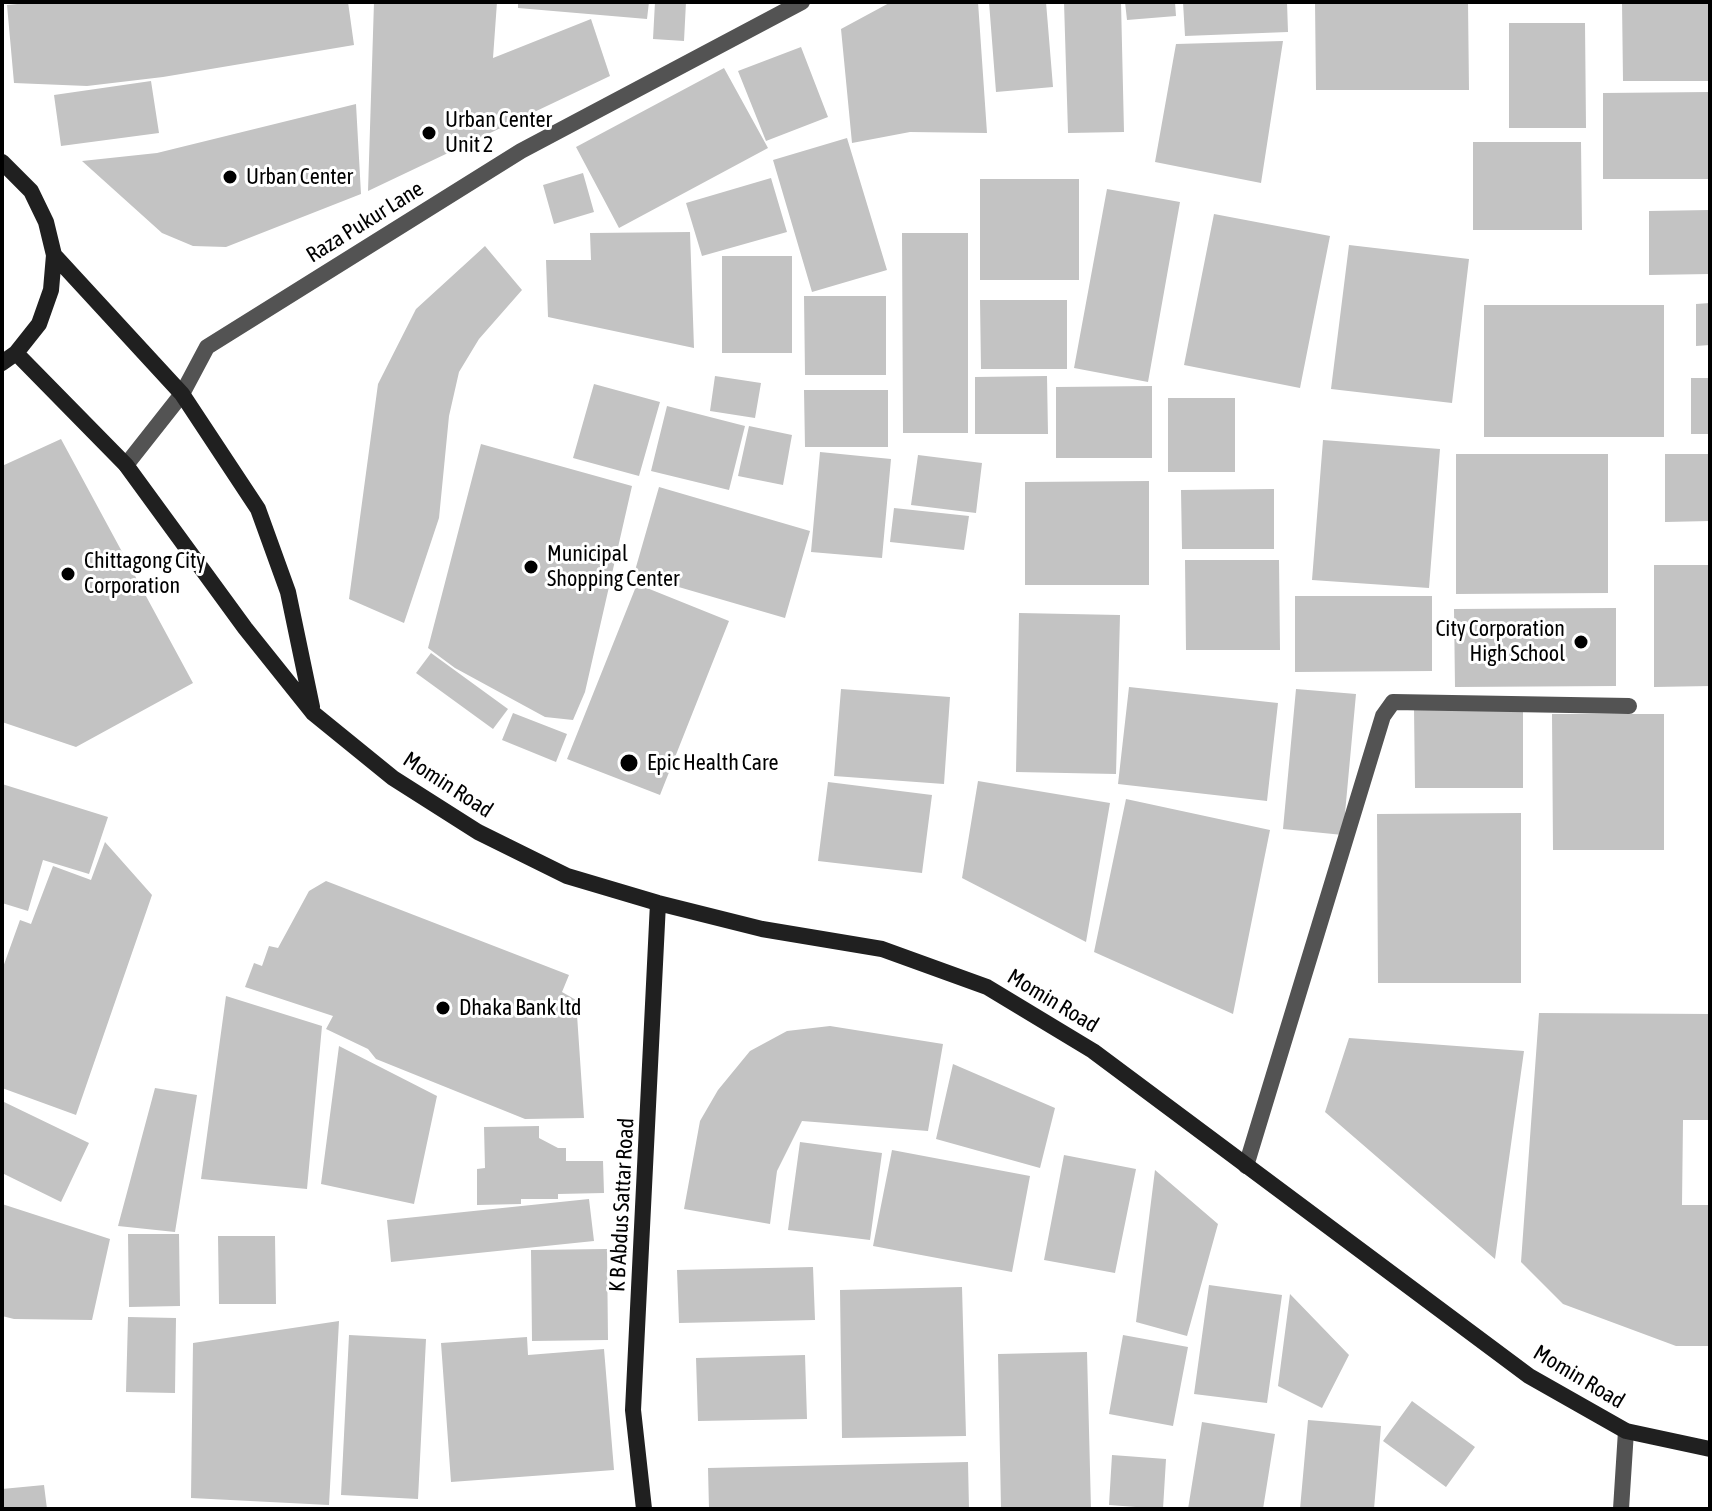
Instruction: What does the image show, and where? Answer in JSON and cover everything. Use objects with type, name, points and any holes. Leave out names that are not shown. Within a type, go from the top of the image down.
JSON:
[{"type":"main road","points":[[2,162],[31,191],[46,222],[54,255],[51,290],[39,324],[16,353],[2,363]]},
{"type":"main road","points":[[54,255],[182,394],[258,509],[288,592],[313,713]]},
{"type":"main road","name":"Momin Road","points":[[16,353],[126,465],[245,628],[313,713],[393,778],[478,832],[567,876],[762,929],[882,949],[987,987],[1093,1051],[1529,1376],[1626,1431],[1710,1449]]},
{"type":"main road","name":"K B Abdus Sattar Road","points":[[644,1509],[633,1410],[658,903]]},
{"type":"street","name":"Raza Pukur Lane","points":[[126,465],[182,394],[207,347],[521,151],[802,2]]},
{"type":"street","points":[[1246,1166],[1383,716],[1393,702],[1629,706]]},
{"type":"street","points":[[1621,1509],[1626,1431]]},
{"type":"building","points":[[38,2],[348,2],[354,45],[163,77],[87,86],[14,83],[7,5]]},
{"type":"building","name":"Urban Center Unit 2","points":[[374,2],[497,2],[493,58],[591,19],[610,76],[368,191]]},
{"type":"building","points":[[518,2],[649,2],[647,19],[518,8]]},
{"type":"building","points":[[655,2],[686,2],[684,41],[653,39]]},
{"type":"building","points":[[891,2],[978,2],[987,133],[910,132],[852,143],[841,29]]},
{"type":"building","points":[[989,2],[1046,2],[1053,87],[996,92]]},
{"type":"building","points":[[1064,2],[1121,2],[1124,132],[1068,133]]},
{"type":"building","points":[[1125,2],[1175,2],[1176,16],[1127,20]]},
{"type":"building","points":[[1183,2],[1287,2],[1288,32],[1185,36]]},
{"type":"building","points":[[1315,2],[1468,2],[1469,90],[1316,90]]},
{"type":"building","points":[[1622,2],[1710,2],[1710,81],[1623,81]]},
{"type":"building","points":[[1509,23],[1585,23],[1586,128],[1509,128]]},
{"type":"building","points":[[1283,41],[1261,183],[1155,162],[1176,44]]},
{"type":"building","points":[[801,47],[828,117],[766,141],[738,71]]},
{"type":"building","points":[[724,68],[768,148],[619,228],[576,147]]},
{"type":"building","points":[[151,81],[159,133],[61,146],[54,95]]},
{"type":"building","points":[[1710,92],[1710,179],[1603,179],[1603,93]]},
{"type":"building","name":"Urban Center","points":[[356,104],[361,194],[226,247],[193,246],[162,233],[82,161],[157,153]]},
{"type":"building","points":[[847,138],[887,270],[812,292],[773,160]]},
{"type":"building","points":[[1473,142],[1581,142],[1582,230],[1473,230]]},
{"type":"building","points":[[583,173],[594,212],[554,224],[543,185]]},
{"type":"building","points":[[771,178],[787,232],[702,256],[686,203]]},
{"type":"building","points":[[980,179],[1079,179],[1079,280],[980,280]]},
{"type":"building","points":[[1107,189],[1180,202],[1148,382],[1074,368]]},
{"type":"building","points":[[1710,210],[1710,274],[1649,275],[1649,211]]},
{"type":"building","points":[[1214,214],[1330,236],[1300,388],[1184,365]]},
{"type":"building","points":[[690,232],[694,348],[548,317],[546,260],[591,260],[590,233]]},
{"type":"building","points":[[902,233],[968,233],[968,433],[903,433]]},
{"type":"building","points":[[1349,245],[1469,259],[1452,403],[1331,389]]},
{"type":"building","points":[[485,246],[522,290],[479,339],[459,372],[449,416],[439,518],[404,623],[349,599],[378,384],[416,309]]},
{"type":"building","points":[[722,256],[792,256],[792,353],[722,353]]},
{"type":"building","points":[[804,296],[886,296],[886,375],[805,375]]},
{"type":"building","points":[[980,300],[1067,300],[1067,369],[981,369]]},
{"type":"building","points":[[1710,303],[1710,345],[1696,346],[1696,304]]},
{"type":"building","points":[[1484,305],[1664,305],[1664,437],[1484,437]]},
{"type":"building","points":[[715,376],[761,383],[755,418],[710,411]]},
{"type":"building","points":[[1047,376],[1048,434],[975,434],[975,377]]},
{"type":"building","points":[[1691,378],[1710,378],[1710,434],[1691,434]]},
{"type":"building","points":[[594,384],[660,402],[639,476],[573,458]]},
{"type":"building","points":[[1152,386],[1152,458],[1056,458],[1056,387]]},
{"type":"building","points":[[804,390],[888,390],[888,447],[805,447]]},
{"type":"building","points":[[1168,398],[1235,398],[1235,472],[1168,472]]},
{"type":"building","points":[[667,406],[745,426],[729,490],[651,471]]},
{"type":"building","points":[[749,426],[792,435],[783,485],[738,476]]},
{"type":"building","name":"Chittagong City Corporation","points":[[61,439],[193,683],[76,747],[2,722],[2,466]]},
{"type":"building","points":[[1323,440],[1440,449],[1429,588],[1312,580]]},
{"type":"building","name":"Municipal Shopping Center","points":[[481,444],[632,486],[585,692],[573,720],[545,717],[455,668],[428,648]]},
{"type":"building","points":[[820,452],[891,459],[882,558],[811,552]]},
{"type":"building","points":[[1456,454],[1608,454],[1608,593],[1456,594]]},
{"type":"building","points":[[1665,454],[1710,454],[1710,521],[1665,522]]},
{"type":"building","points":[[918,455],[982,463],[976,513],[911,505]]},
{"type":"building","points":[[1149,481],[1149,585],[1025,585],[1025,482]]},
{"type":"building","points":[[659,487],[810,531],[785,618],[634,574]]},
{"type":"building","points":[[1274,489],[1274,549],[1182,549],[1181,490]]},
{"type":"building","points":[[894,508],[969,516],[964,550],[890,542]]},
{"type":"building","points":[[1185,560],[1279,560],[1280,650],[1186,650]]},
{"type":"building","points":[[1654,565],[1710,565],[1710,686],[1654,687]]},
{"type":"building","points":[[637,584],[729,621],[660,795],[567,759]]},
{"type":"building","points":[[1295,596],[1432,596],[1432,671],[1295,672]]},
{"type":"building","points":[[1616,608],[1616,686],[1455,687],[1454,609]]},
{"type":"building","points":[[1019,613],[1120,615],[1116,774],[1016,772]]},
{"type":"building","points":[[431,653],[508,709],[493,729],[416,673]]},
{"type":"building","points":[[1129,687],[1278,703],[1267,801],[1118,784]]},
{"type":"building","points":[[841,689],[950,697],[944,784],[834,776]]},
{"type":"building","points":[[1296,689],[1356,694],[1343,835],[1283,829]]},
{"type":"building","points":[[1414,708],[1523,708],[1523,788],[1415,788]]},
{"type":"building","points":[[513,713],[567,734],[556,762],[502,740]]},
{"type":"building","points":[[1552,714],[1664,714],[1664,850],[1553,850]]},
{"type":"building","points":[[978,781],[1110,803],[1086,942],[962,878]]},
{"type":"building","points":[[828,782],[932,795],[922,873],[818,861]]},
{"type":"building","points":[[2,784],[108,817],[89,874],[43,860],[28,911],[2,903]]},
{"type":"building","points":[[1126,799],[1270,830],[1233,1014],[1094,952]]},
{"type":"building","points":[[1521,813],[1521,983],[1378,983],[1377,814]]},
{"type":"building","points":[[105,842],[152,895],[76,1115],[2,1088],[2,970],[20,920],[31,924],[53,866],[91,880]]},
{"type":"building","name":"Dhaka Bank ltd","points":[[326,881],[569,975],[562,992],[576,1000],[584,1118],[525,1119],[376,1059],[368,1049],[326,1029],[333,1016],[245,987],[254,963],[262,966],[269,946],[278,948],[309,891]]},
{"type":"building","points":[[226,996],[322,1026],[307,1189],[201,1179]]},
{"type":"building","points":[[1539,1013],[1710,1014],[1710,1120],[1683,1120],[1682,1205],[1710,1205],[1710,1346],[1676,1346],[1563,1304],[1521,1262]]},
{"type":"building","points":[[830,1026],[943,1044],[928,1131],[802,1121],[777,1171],[770,1224],[684,1209],[700,1121],[718,1090],[750,1051],[787,1031]]},
{"type":"building","points":[[1349,1038],[1524,1051],[1495,1259],[1325,1112]]},
{"type":"building","points":[[339,1046],[437,1096],[414,1204],[321,1184]]},
{"type":"building","points":[[953,1064],[1055,1108],[1040,1168],[936,1139]]},
{"type":"building","points":[[155,1088],[197,1095],[175,1232],[118,1226]]},
{"type":"building","points":[[2,1101],[89,1143],[61,1202],[2,1173]]},
{"type":"building","points":[[539,1126],[539,1138],[558,1148],[566,1148],[566,1161],[603,1161],[604,1193],[558,1194],[558,1199],[521,1199],[521,1204],[477,1205],[477,1169],[485,1168],[484,1127]]},
{"type":"building","points":[[800,1142],[882,1153],[870,1240],[788,1230]]},
{"type":"building","points":[[892,1150],[1030,1176],[1012,1272],[873,1246]]},
{"type":"building","points":[[1064,1155],[1136,1169],[1115,1273],[1044,1260]]},
{"type":"building","points":[[1155,1170],[1218,1224],[1187,1336],[1136,1322]]},
{"type":"building","points":[[589,1199],[594,1241],[391,1262],[387,1220]]},
{"type":"building","points":[[2,1204],[110,1239],[92,1320],[14,1319],[2,1316]]},
{"type":"building","points":[[128,1234],[179,1234],[180,1306],[129,1307]]},
{"type":"building","points":[[218,1236],[275,1236],[276,1304],[219,1304]]},
{"type":"building","points":[[607,1249],[608,1340],[532,1341],[531,1250]]},
{"type":"building","points":[[813,1267],[815,1320],[679,1323],[677,1270]]},
{"type":"building","points":[[1209,1285],[1282,1295],[1267,1403],[1194,1394]]},
{"type":"building","points":[[962,1287],[966,1436],[842,1438],[840,1290]]},
{"type":"building","points":[[1290,1294],[1349,1355],[1322,1408],[1278,1386]]},
{"type":"building","points":[[128,1317],[176,1318],[175,1393],[126,1392]]},
{"type":"building","points":[[339,1321],[329,1505],[191,1498],[193,1343]]},
{"type":"building","points":[[349,1335],[426,1339],[418,1499],[341,1495]]},
{"type":"building","points":[[1123,1335],[1188,1347],[1173,1426],[1109,1414]]},
{"type":"building","points":[[527,1337],[528,1355],[604,1349],[614,1470],[451,1482],[441,1343]]},
{"type":"building","points":[[1087,1352],[1091,1509],[1001,1509],[998,1354]]},
{"type":"building","points":[[805,1355],[807,1419],[698,1421],[696,1358]]},
{"type":"building","points":[[1412,1401],[1475,1447],[1446,1487],[1383,1441]]},
{"type":"building","points":[[1308,1420],[1381,1426],[1374,1509],[1300,1509]]},
{"type":"building","points":[[1202,1422],[1275,1434],[1263,1509],[1188,1509]]},
{"type":"building","points":[[1112,1455],[1166,1459],[1163,1509],[1109,1505]]},
{"type":"building","points":[[968,1462],[969,1509],[709,1509],[708,1468]]},
{"type":"building","points":[[44,1485],[47,1509],[2,1509],[2,1489]]},
{"type":"place","name":"Urban Center Unit 2","points":[[429,133]]},
{"type":"place","name":"Urban Center","points":[[230,177]]},
{"type":"place","name":"Municipal Shopping Center","points":[[531,567]]},
{"type":"place","name":"Chittagong City Corporation","points":[[68,574]]},
{"type":"place","name":"City Corporation High School","points":[[1581,642]]},
{"type":"place","name":"Epic Health Care","points":[[629,763]]},
{"type":"place","name":"Dhaka Bank ltd","points":[[443,1008]]}]
